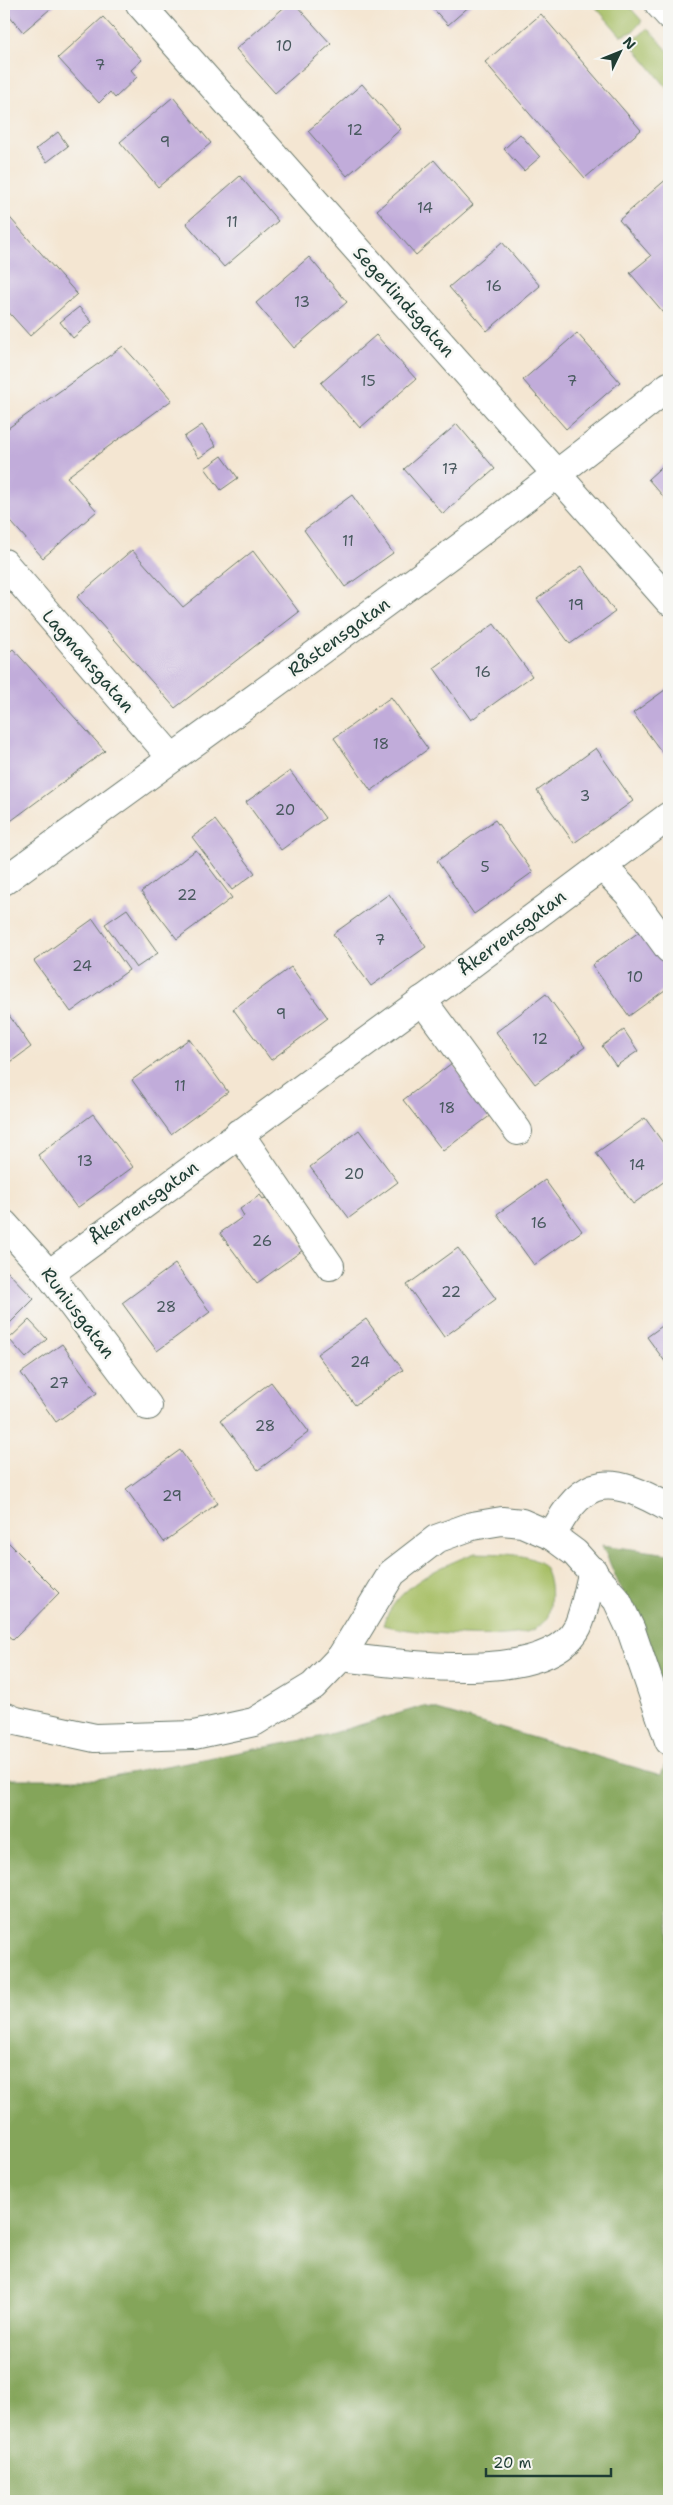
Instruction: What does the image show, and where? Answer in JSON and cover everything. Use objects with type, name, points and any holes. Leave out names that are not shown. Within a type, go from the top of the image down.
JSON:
[{"type":"street","name":"Segerlindsgatan","points":[[140,4],[669,601]]},
{"type":"street","points":[[659,4],[669,15]]},
{"type":"street","name":"Råstensgatan","points":[[4,881],[557,476],[669,386]]},
{"type":"street","name":"Lagmansgatan","points":[[4,564],[172,758]]},
{"type":"street","name":"Åkerrensgatan","points":[[49,1274],[669,816]]},
{"type":"street","points":[[602,866],[628,893],[669,949]]},
{"type":"street","points":[[422,1000],[518,1131]]},
{"type":"street","points":[[239,1133],[330,1266]]},
{"type":"street","name":"Runiusgatan","points":[[4,1224],[49,1274],[148,1406]]},
{"type":"street","points":[[552,1536],[564,1511],[582,1492],[601,1486],[617,1484],[639,1491],[669,1508]]},
{"type":"street","points":[[4,1716],[16,1721],[94,1738],[194,1735],[254,1722],[313,1686],[340,1657],[392,1573],[436,1539],[472,1526],[502,1521],[522,1523],[552,1536],[575,1553],[617,1600],[631,1630],[669,1741]]},
{"type":"street","points":[[340,1657],[465,1667],[524,1663],[559,1649],[577,1627],[593,1572]]},
{"type":"green space","points":[[593,4],[627,4],[642,21],[632,32],[621,36]]},
{"type":"green space","points":[[648,28],[669,52],[669,90],[632,45],[633,41]]},
{"type":"green space","points":[[602,1545],[669,1554],[669,1701]]},
{"type":"green space","points":[[475,1553],[508,1554],[524,1557],[539,1562],[544,1566],[549,1579],[550,1603],[548,1616],[540,1625],[535,1629],[522,1633],[483,1636],[415,1631],[383,1625],[389,1611],[408,1589],[433,1572]]},
{"type":"green space","points":[[424,1706],[661,1775],[669,1754],[669,2501],[4,2501],[4,1776],[12,1779],[97,1779],[319,1737]]},
{"type":"building","points":[[4,4],[56,4],[23,32],[4,9]]},
{"type":"building","points":[[288,4],[295,4],[331,44],[275,93],[236,49]]},
{"type":"building","points":[[429,4],[472,4],[448,25]]},
{"type":"building","points":[[541,14],[641,130],[585,178],[485,62]]},
{"type":"building","points":[[103,17],[142,60],[131,70],[137,77],[115,98],[110,92],[99,103],[58,58]]},
{"type":"building","points":[[362,84],[401,129],[347,176],[308,131]]},
{"type":"building","points":[[173,97],[211,143],[158,187],[120,142]]},
{"type":"building","points":[[58,132],[68,146],[47,162],[36,149]]},
{"type":"building","points":[[520,134],[540,157],[524,171],[504,149]]},
{"type":"building","points":[[434,160],[473,205],[416,255],[377,210]]},
{"type":"building","points":[[240,176],[278,221],[224,267],[186,223]]},
{"type":"building","points":[[669,177],[669,319],[630,273],[651,256],[619,220]]},
{"type":"building","points":[[4,211],[77,294],[30,336],[4,307]]},
{"type":"building","points":[[502,242],[540,286],[487,331],[449,287]]},
{"type":"building","points":[[309,257],[347,302],[294,348],[256,303]]},
{"type":"building","points":[[79,307],[92,322],[73,338],[60,322]]},
{"type":"building","points":[[577,333],[620,382],[566,429],[523,380]]},
{"type":"building","points":[[376,335],[416,379],[360,428],[321,383]]},
{"type":"building","points":[[123,346],[172,400],[67,477],[97,511],[43,558],[4,514],[4,431]]},
{"type":"building","points":[[457,424],[495,469],[443,514],[404,469]]},
{"type":"building","points":[[202,425],[216,446],[199,458],[184,437]]},
{"type":"building","points":[[222,456],[238,478],[221,490],[205,468]]},
{"type":"building","points":[[669,460],[669,503],[648,479]]},
{"type":"building","points":[[352,495],[393,553],[345,587],[304,530]]},
{"type":"building","points":[[132,550],[183,607],[253,551],[299,612],[175,708],[77,597]]},
{"type":"building","points":[[582,566],[615,612],[570,644],[537,599]]},
{"type":"building","points":[[494,624],[532,676],[471,720],[434,668]]},
{"type":"building","points":[[13,649],[105,751],[4,826],[4,657]]},
{"type":"building","points":[[669,687],[669,762],[633,713]]},
{"type":"building","points":[[391,697],[428,749],[371,791],[334,738]]},
{"type":"building","points":[[596,748],[633,801],[574,843],[537,791]]},
{"type":"building","points":[[290,771],[325,818],[281,850],[246,802]]},
{"type":"building","points":[[215,820],[255,873],[232,890],[192,837]]},
{"type":"building","points":[[495,820],[533,872],[474,914],[437,861]]},
{"type":"building","points":[[196,850],[232,898],[177,939],[141,892]]},
{"type":"building","points":[[389,894],[426,947],[371,986],[333,934]]},
{"type":"building","points":[[127,909],[158,953],[136,968],[105,924]]},
{"type":"building","points":[[93,919],[129,970],[71,1012],[34,961]]},
{"type":"building","points":[[642,930],[669,967],[669,987],[629,1016],[592,965]]},
{"type":"building","points":[[291,967],[328,1018],[271,1060],[233,1009]]},
{"type":"building","points":[[546,994],[585,1047],[535,1084],[496,1032]]},
{"type":"building","points":[[4,1008],[31,1047],[4,1067]]},
{"type":"building","points":[[624,1030],[638,1051],[616,1066],[602,1046]]},
{"type":"building","points":[[189,1039],[228,1092],[171,1134],[132,1080]]},
{"type":"building","points":[[452,1063],[491,1115],[443,1151],[403,1100]]},
{"type":"building","points":[[93,1114],[133,1167],[77,1208],[38,1155]]},
{"type":"building","points":[[645,1118],[669,1151],[669,1178],[633,1204],[596,1153]]},
{"type":"building","points":[[359,1130],[398,1182],[349,1218],[310,1167]]},
{"type":"building","points":[[545,1180],[582,1231],[534,1265],[497,1214]]},
{"type":"building","points":[[260,1195],[263,1199],[265,1198],[303,1250],[257,1283],[220,1233],[244,1216],[240,1209]]},
{"type":"building","points":[[458,1248],[496,1299],[444,1337],[407,1285]]},
{"type":"building","points":[[175,1264],[210,1312],[157,1351],[122,1303]]},
{"type":"building","points":[[4,1268],[34,1299],[4,1329]]},
{"type":"building","points":[[366,1319],[403,1370],[355,1405],[317,1354]]},
{"type":"building","points":[[29,1320],[47,1339],[26,1358],[9,1339]]},
{"type":"building","points":[[669,1321],[669,1367],[647,1337]]},
{"type":"building","points":[[62,1344],[97,1393],[56,1422],[21,1373]]},
{"type":"building","points":[[271,1382],[309,1432],[258,1470],[221,1420]]},
{"type":"building","points":[[180,1450],[218,1503],[164,1542],[126,1489]]},
{"type":"building","points":[[4,1538],[59,1593],[13,1640],[4,1632]]}]
